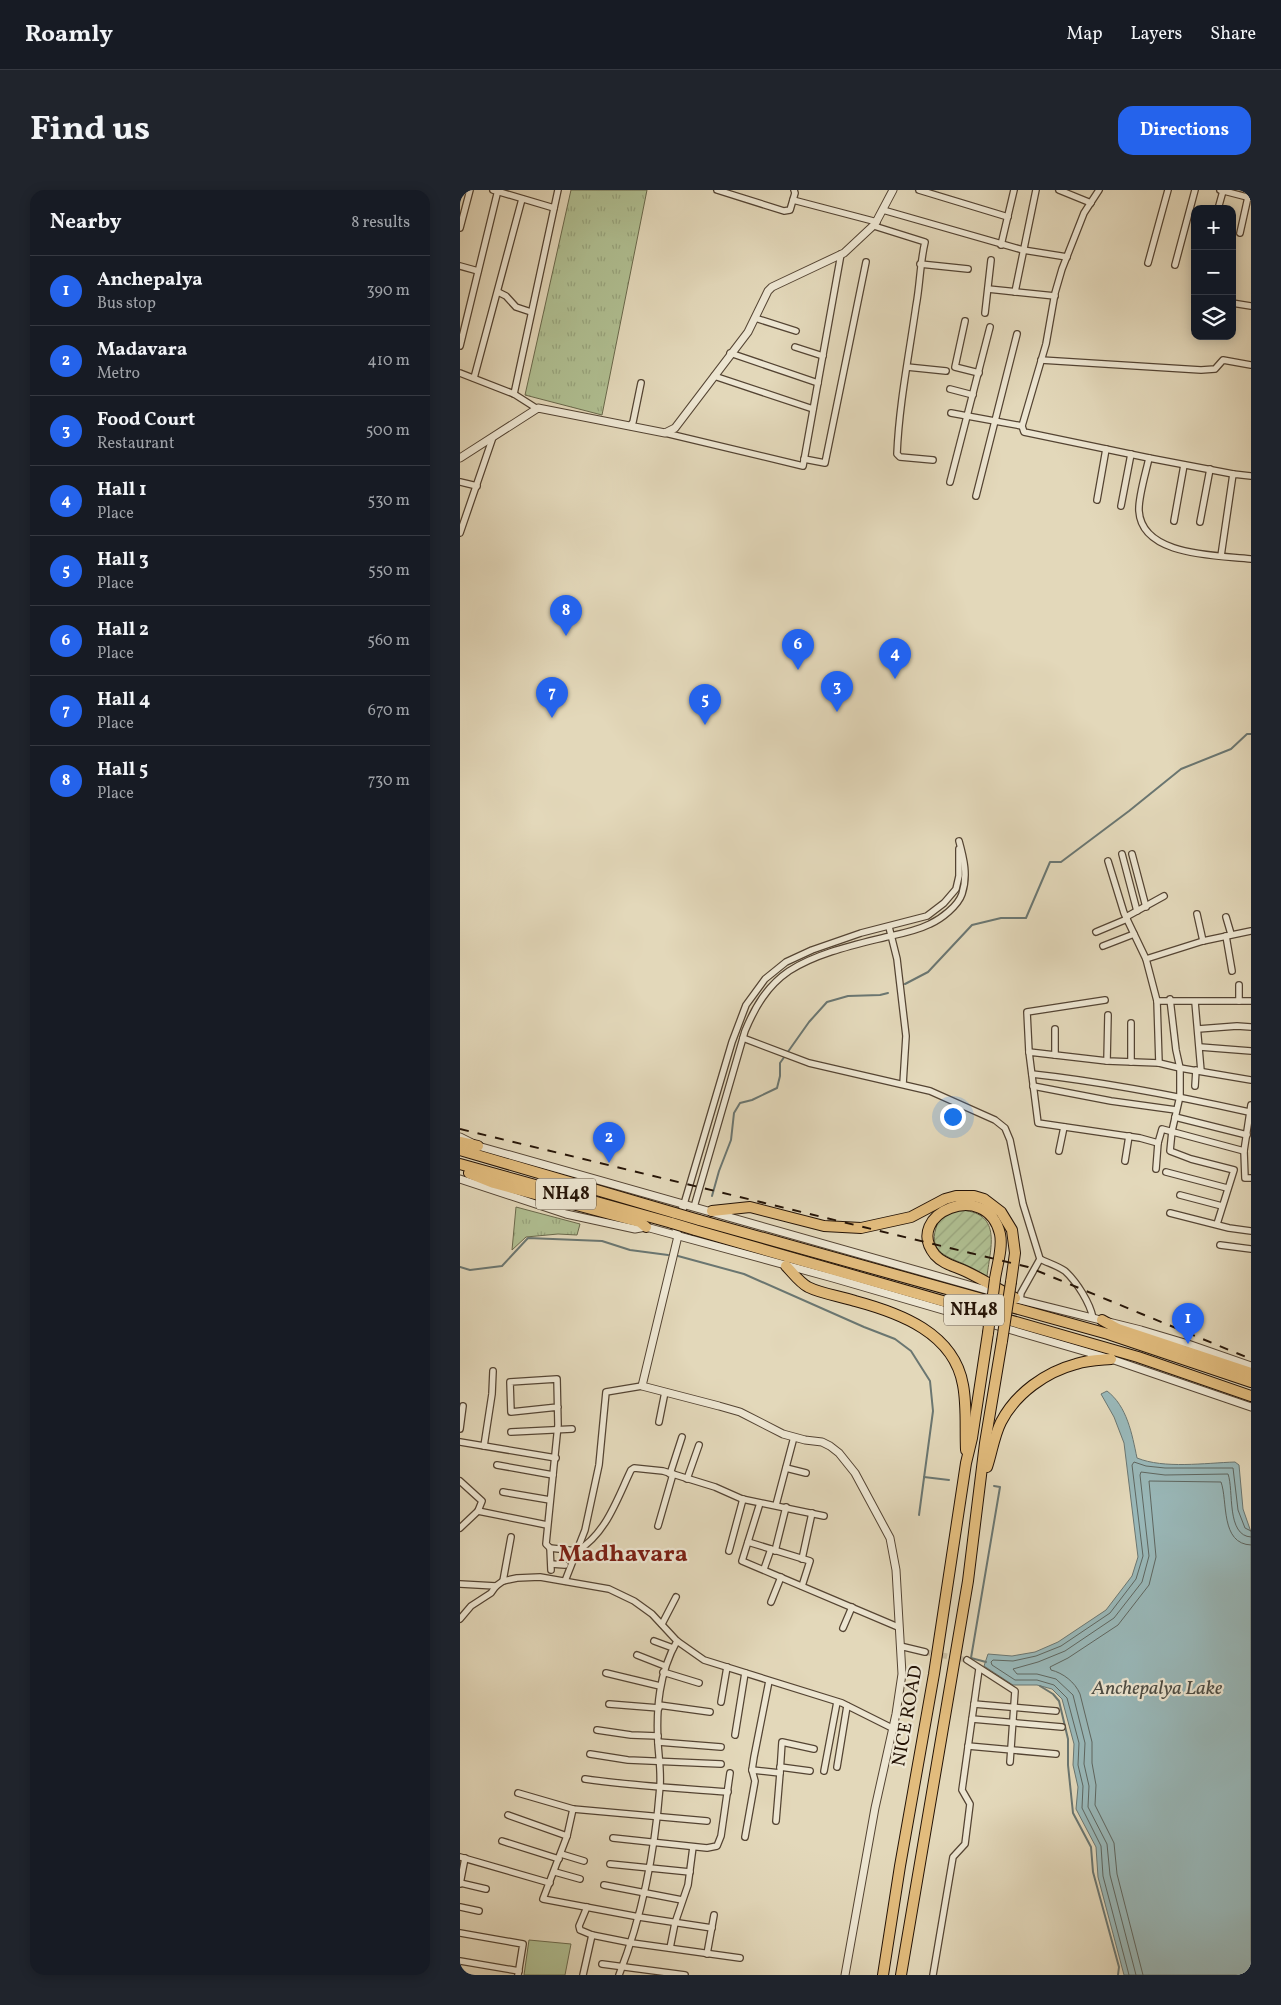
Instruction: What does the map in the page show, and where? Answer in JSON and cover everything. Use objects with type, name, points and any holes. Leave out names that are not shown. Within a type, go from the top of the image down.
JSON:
[{"type":"highway","points":[[460,1142],[478,1146]]},
{"type":"highway","name":"NH48","points":[[460,1150],[673,1218],[695,1230],[1138,1357],[1251,1396]]},
{"type":"highway","name":"NH48","points":[[460,1164],[673,1218],[699,1220],[1108,1334],[1251,1382]]},
{"type":"highway","points":[[460,1168],[494,1182],[640,1222],[646,1227]]},
{"type":"highway","points":[[712,1211],[750,1207],[824,1226],[861,1228],[911,1216],[945,1199],[966,1195],[984,1199],[1002,1212],[1012,1230],[1015,1253],[981,1482]]},
{"type":"highway","points":[[966,1463],[972,1438],[988,1333],[995,1279],[1000,1239],[993,1219],[981,1208],[973,1205],[957,1205],[942,1211],[930,1225],[928,1234],[928,1241],[935,1254],[946,1264],[962,1270],[1018,1299]]},
{"type":"highway","points":[[786,1266],[808,1287],[896,1314],[916,1323],[941,1343],[956,1364],[963,1383],[966,1411],[966,1463]]},
{"type":"highway","points":[[1097,1319],[1118,1329],[1251,1373]]},
{"type":"highway","points":[[981,1482],[1001,1422],[1018,1398],[1039,1381],[1066,1367],[1090,1361],[1111,1359]]},
{"type":"highway","name":"NICE ROAD","points":[[883,1975],[901,1856],[934,1674],[966,1463]]},
{"type":"highway","name":"NICE ROAD","points":[[901,1975],[968,1581],[981,1482]]},
{"type":"street","points":[[460,228],[470,190]]},
{"type":"street","points":[[460,346],[496,190],[554,208]]},
{"type":"street","points":[[514,394],[558,190]]},
{"type":"street","points":[[717,190],[784,211],[790,210],[794,190]]},
{"type":"street","points":[[665,433],[675,428],[730,353],[748,332],[768,291],[772,287],[840,254],[875,224],[892,190]]},
{"type":"street","points":[[919,190],[1008,217]]},
{"type":"street","points":[[1001,244],[1014,190]]},
{"type":"street","points":[[1015,292],[1036,190]]},
{"type":"street","points":[[1059,190],[1091,202]]},
{"type":"street","points":[[1099,190],[1084,212],[1067,257],[1055,296],[1041,360],[1022,426],[1024,432],[1184,465],[1251,476]]},
{"type":"street","points":[[1148,263],[1168,190]]},
{"type":"street","points":[[1175,265],[1195,190]]},
{"type":"street","points":[[1219,205],[1221,190],[1250,197],[1240,233]]},
{"type":"street","points":[[474,378],[522,198]]},
{"type":"street","points":[[793,200],[875,224],[925,242],[920,264],[897,454],[900,457],[933,460]]},
{"type":"street","points":[[883,210],[1023,250],[1067,257]]},
{"type":"street","points":[[460,373],[514,394],[536,408],[665,433],[803,466],[840,254]]},
{"type":"street","points":[[986,313],[991,260]]},
{"type":"street","points":[[804,459],[825,463],[866,262]]},
{"type":"street","points":[[920,264],[968,269]]},
{"type":"street","points":[[460,266],[478,271]]},
{"type":"street","points":[[988,289],[1055,296]]},
{"type":"street","points":[[498,292],[506,296],[516,307],[531,312]]},
{"type":"street","points":[[1236,304],[1251,306]]},
{"type":"street","points":[[755,318],[796,331]]},
{"type":"street","points":[[966,321],[955,367],[978,373]]},
{"type":"street","points":[[950,482],[990,327]]},
{"type":"street","points":[[976,496],[1017,334]]},
{"type":"street","points":[[794,347],[822,356]]},
{"type":"street","points":[[730,353],[818,383]]},
{"type":"street","points":[[1041,360],[1201,370],[1214,369],[1223,360],[1251,365]]},
{"type":"street","points":[[907,367],[946,371]]},
{"type":"street","points":[[714,376],[813,409]]},
{"type":"street","points":[[630,426],[633,422],[641,383]]},
{"type":"street","points":[[950,389],[973,395]]},
{"type":"street","points":[[460,458],[536,408]]},
{"type":"street","points":[[951,413],[1022,426]]},
{"type":"street","points":[[460,533],[494,437]]},
{"type":"street","points":[[1097,500],[1106,449]]},
{"type":"street","points":[[1122,506],[1131,454]]},
{"type":"street","points":[[1149,458],[1139,512],[1147,531],[1156,540],[1183,552],[1251,559]]},
{"type":"street","points":[[1174,521],[1184,465]]},
{"type":"street","points":[[1200,522],[1210,470]]},
{"type":"street","points":[[1221,556],[1234,474]]},
{"type":"street","points":[[460,482],[477,486]]},
{"type":"street","points":[[642,1386],[678,1236],[676,1229],[732,1042],[746,1004],[765,979],[786,962],[812,950],[861,933],[927,916],[944,903],[956,889],[959,876],[960,842],[966,878],[962,896],[950,910],[930,924],[814,958],[790,971],[770,986],[755,1008],[743,1038],[694,1207],[685,1231],[678,1236]]},
{"type":"street","points":[[1122,854],[1137,912]]},
{"type":"street","points":[[1132,854],[1146,906]]},
{"type":"street","points":[[1108,861],[1126,918],[1146,959],[1158,1001],[1159,1063]]},
{"type":"street","points":[[1096,932],[1126,918],[1164,896]]},
{"type":"street","points":[[1197,914],[1203,941]]},
{"type":"street","points":[[1226,917],[1232,971]]},
{"type":"street","points":[[889,927],[897,959],[906,1036],[903,1084]]},
{"type":"street","points":[[1146,959],[1203,941],[1251,931]]},
{"type":"street","points":[[1103,946],[1134,934]]},
{"type":"street","points":[[1239,985],[1239,1002]]},
{"type":"street","points":[[1158,1001],[1170,999],[1195,1002],[1251,1001]]},
{"type":"street","points":[[1170,999],[1180,1068],[1180,1096],[1175,1114],[1170,1151],[1190,1159],[1234,1170],[1216,1224]]},
{"type":"street","points":[[1105,1000],[1027,1012],[1029,1052],[1038,1122],[1129,1136],[1158,1143]]},
{"type":"street","points":[[1195,1002],[1200,1047],[1199,1070],[1195,1086]]},
{"type":"street","points":[[1107,1061],[1108,1014]]},
{"type":"street","points":[[1131,1023],[1131,1062]]},
{"type":"street","points":[[1198,1028],[1251,1027]]},
{"type":"street","points":[[1055,1029],[1055,1055]]},
{"type":"street","points":[[743,1038],[809,1063],[930,1091],[995,1120],[1005,1128],[1010,1140],[1023,1204],[1040,1259],[1018,1299]]},
{"type":"street","points":[[1200,1047],[1251,1051]]},
{"type":"street","points":[[1029,1052],[1107,1061],[1159,1063],[1251,1080]]},
{"type":"street","points":[[1032,1074],[1084,1079],[1250,1109],[1244,1151],[1245,1178],[1251,1178]]},
{"type":"street","points":[[1033,1086],[1175,1114],[1247,1135]]},
{"type":"street","points":[[1059,1151],[1064,1127]]},
{"type":"street","points":[[1156,1169],[1158,1143],[1162,1129],[1244,1151]]},
{"type":"street","points":[[1125,1161],[1129,1136]]},
{"type":"street","points":[[460,1137],[478,1146],[1018,1299],[1188,1344],[1251,1366]]},
{"type":"street","points":[[1166,1172],[1227,1188]]},
{"type":"street","points":[[460,1179],[566,1214],[635,1229],[646,1227],[1111,1359],[1251,1407]]},
{"type":"street","points":[[1180,1195],[1222,1206]]},
{"type":"street","points":[[1170,1213],[1251,1232]]},
{"type":"street","points":[[1220,1245],[1251,1249]]},
{"type":"street","points":[[1040,1259],[1063,1270],[1070,1277],[1097,1319]]},
{"type":"street","points":[[484,1446],[492,1394],[493,1371]]},
{"type":"street","points":[[558,1407],[511,1412],[510,1382],[557,1379],[558,1407],[558,1429],[546,1544],[550,1548],[551,1567],[565,1565]]},
{"type":"street","points":[[565,1581],[586,1530],[599,1465],[606,1392],[642,1386],[740,1412],[783,1434],[822,1442],[830,1446],[839,1453],[855,1473],[890,1538],[896,1570],[902,1674],[896,1714],[875,1808],[845,1975]]},
{"type":"street","points":[[659,1422],[665,1392]]},
{"type":"street","points":[[460,1429],[463,1406]]},
{"type":"street","points":[[511,1432],[572,1429]]},
{"type":"street","points":[[658,1526],[682,1437]]},
{"type":"street","points":[[776,1505],[794,1437]]},
{"type":"street","points":[[460,1442],[556,1458]]},
{"type":"street","points":[[688,1479],[698,1446]]},
{"type":"street","points":[[496,1465],[554,1475]]},
{"type":"street","points":[[550,1548],[577,1551],[594,1539],[602,1528],[630,1470],[638,1467],[672,1474],[715,1487],[743,1499],[824,1516]]},
{"type":"street","points":[[786,1468],[806,1473]]},
{"type":"street","points":[[460,1528],[478,1511],[482,1501],[462,1486]]},
{"type":"street","points":[[503,1492],[550,1500]]},
{"type":"street","points":[[729,1551],[743,1499]]},
{"type":"street","points":[[760,1503],[742,1561],[898,1627]]},
{"type":"street","points":[[764,1570],[773,1550],[786,1507]]},
{"type":"street","points":[[478,1511],[547,1525]]},
{"type":"street","points":[[802,1559],[812,1513]]},
{"type":"street","points":[[503,1581],[511,1537]]},
{"type":"street","points":[[748,1542],[810,1561],[802,1586]]},
{"type":"street","points":[[461,1616],[471,1606],[492,1593],[496,1586],[503,1581],[517,1578],[540,1577],[609,1589],[634,1601],[652,1614],[677,1641],[704,1660],[837,1702],[892,1728]]},
{"type":"street","points":[[771,1602],[780,1577]]},
{"type":"street","points":[[460,1584],[496,1586]]},
{"type":"street","points":[[662,1624],[676,1596]]},
{"type":"street","points":[[843,1628],[852,1607]]},
{"type":"street","points":[[654,1641],[673,1648]]},
{"type":"street","points":[[619,1975],[632,1943],[645,1894],[655,1843],[660,1786],[658,1739],[660,1686],[664,1669],[677,1641]]},
{"type":"street","points":[[900,1646],[925,1652]]},
{"type":"street","points":[[636,1655],[699,1683]]},
{"type":"street","points":[[967,1660],[1015,1691],[1010,1762]]},
{"type":"street","points":[[721,1702],[727,1668]]},
{"type":"street","points":[[933,1975],[952,1858],[965,1844],[970,1804],[962,1790],[979,1669]]},
{"type":"street","points":[[606,1673],[660,1686]]},
{"type":"street","points":[[735,1735],[745,1673]]},
{"type":"street","points":[[745,1837],[755,1781],[752,1770],[769,1681]]},
{"type":"street","points":[[824,1771],[837,1702]]},
{"type":"street","points":[[609,1704],[710,1712]]},
{"type":"street","points":[[974,1704],[1056,1711]]},
{"type":"street","points":[[837,1766],[847,1706]]},
{"type":"street","points":[[972,1719],[1062,1727]]},
{"type":"street","points":[[597,1730],[721,1747]]},
{"type":"street","points":[[776,1822],[782,1742],[814,1749]]},
{"type":"street","points":[[968,1746],[1056,1754]]},
{"type":"street","points":[[590,1754],[628,1760],[721,1764]]},
{"type":"street","points":[[752,1770],[810,1771]]},
{"type":"street","points":[[613,1838],[693,1847],[707,1848],[716,1846],[720,1842],[730,1773]]},
{"type":"street","points":[[585,1779],[626,1785],[728,1792]]},
{"type":"street","points":[[518,1792],[573,1809],[707,1821]]},
{"type":"street","points":[[573,1809],[567,1836],[555,1872],[543,1899],[639,1917],[712,1928]]},
{"type":"street","points":[[508,1815],[567,1836]]},
{"type":"street","points":[[502,1841],[584,1861]]},
{"type":"street","points":[[670,1948],[675,1922],[688,1885],[693,1847]]},
{"type":"street","points":[[486,1889],[460,1884],[462,1858],[550,1883]]},
{"type":"street","points":[[610,1864],[690,1872]]},
{"type":"street","points":[[555,1872],[580,1879]]},
{"type":"street","points":[[604,1885],[682,1900]]},
{"type":"street","points":[[460,1907],[480,1912]]},
{"type":"street","points":[[587,1907],[579,1926],[580,1930],[592,1935],[632,1943],[740,1958]]},
{"type":"street","points":[[707,1954],[714,1915]]},
{"type":"street","points":[[460,1932],[523,1944],[518,1973],[460,1961]]},
{"type":"street","points":[[583,1975],[592,1935]]},
{"type":"street","points":[[602,1964],[685,1975]]},
{"type":"green space","points":[[571,190],[647,190],[602,415],[525,395]]},
{"type":"green space","points":[[516,1207],[580,1224],[577,1235],[558,1234],[526,1237],[512,1250]]},
{"type":"green space","points":[[959,1210],[973,1212],[982,1217],[988,1224],[991,1232],[991,1242],[987,1276],[937,1249],[934,1236],[939,1221],[947,1214]]},
{"type":"green space","points":[[529,1940],[571,1944],[565,1975],[524,1975]]},
{"type":"water","name":"Anchepalya Lake","points":[[1107,1391],[1114,1397],[1124,1412],[1131,1430],[1137,1458],[1172,1464],[1235,1462],[1239,1465],[1243,1509],[1251,1532],[1251,1975],[1124,1975],[1098,1877],[1096,1847],[1076,1809],[1078,1787],[1073,1765],[1074,1744],[1062,1699],[1052,1689],[1037,1685],[1013,1685],[984,1666],[988,1654],[1012,1656],[1035,1652],[1058,1642],[1106,1610],[1132,1576],[1138,1557],[1124,1443],[1114,1417],[1101,1394]]},
{"type":"waterway","points":[[905,984],[928,972],[972,925],[1001,918],[1026,918],[1050,862],[1061,862],[1181,769],[1231,749],[1247,734],[1251,734]]},
{"type":"waterway","points":[[712,1196],[731,1140],[734,1113],[740,1103],[752,1100],[777,1088],[780,1076],[780,1063],[809,1022],[827,1002],[848,996],[888,993]]},
{"type":"waterway","points":[[460,1267],[470,1270],[502,1266],[528,1238],[602,1241],[630,1250],[668,1255]]},
{"type":"waterway","points":[[678,1256],[744,1274],[895,1339],[911,1351],[930,1381],[933,1411],[919,1515]]},
{"type":"waterway","points":[[924,1477],[949,1480]]},
{"type":"waterway","points":[[986,1662],[971,1658],[1000,1487],[994,1486]]},
{"type":"waterway","points":[[1040,1686],[1053,1694],[1059,1701],[1068,1739],[1068,1765],[1073,1813],[1091,1847],[1093,1872],[1119,1967],[1118,1975]]},
{"type":"tunnel","points":[[925,1652],[967,1660]]},
{"type":"railway","points":[[460,1129],[1028,1267],[1251,1359]]},
{"type":"place","name":"Hall 5","points":[[566,636]]},
{"type":"place","name":"Hall 2","points":[[798,670]]},
{"type":"place","name":"Hall 1","points":[[895,679]]},
{"type":"place","name":"Food Court","points":[[837,712]]},
{"type":"place","name":"Hall 4","points":[[552,718]]},
{"type":"place","name":"Hall 3","points":[[705,725]]},
{"type":"place","name":"Madavara","points":[[609,1163]]},
{"type":"place","name":"Anchepalya","points":[[1188,1344]]},
{"type":"district","name":"Madhavara","points":[[623,1555]]}]
